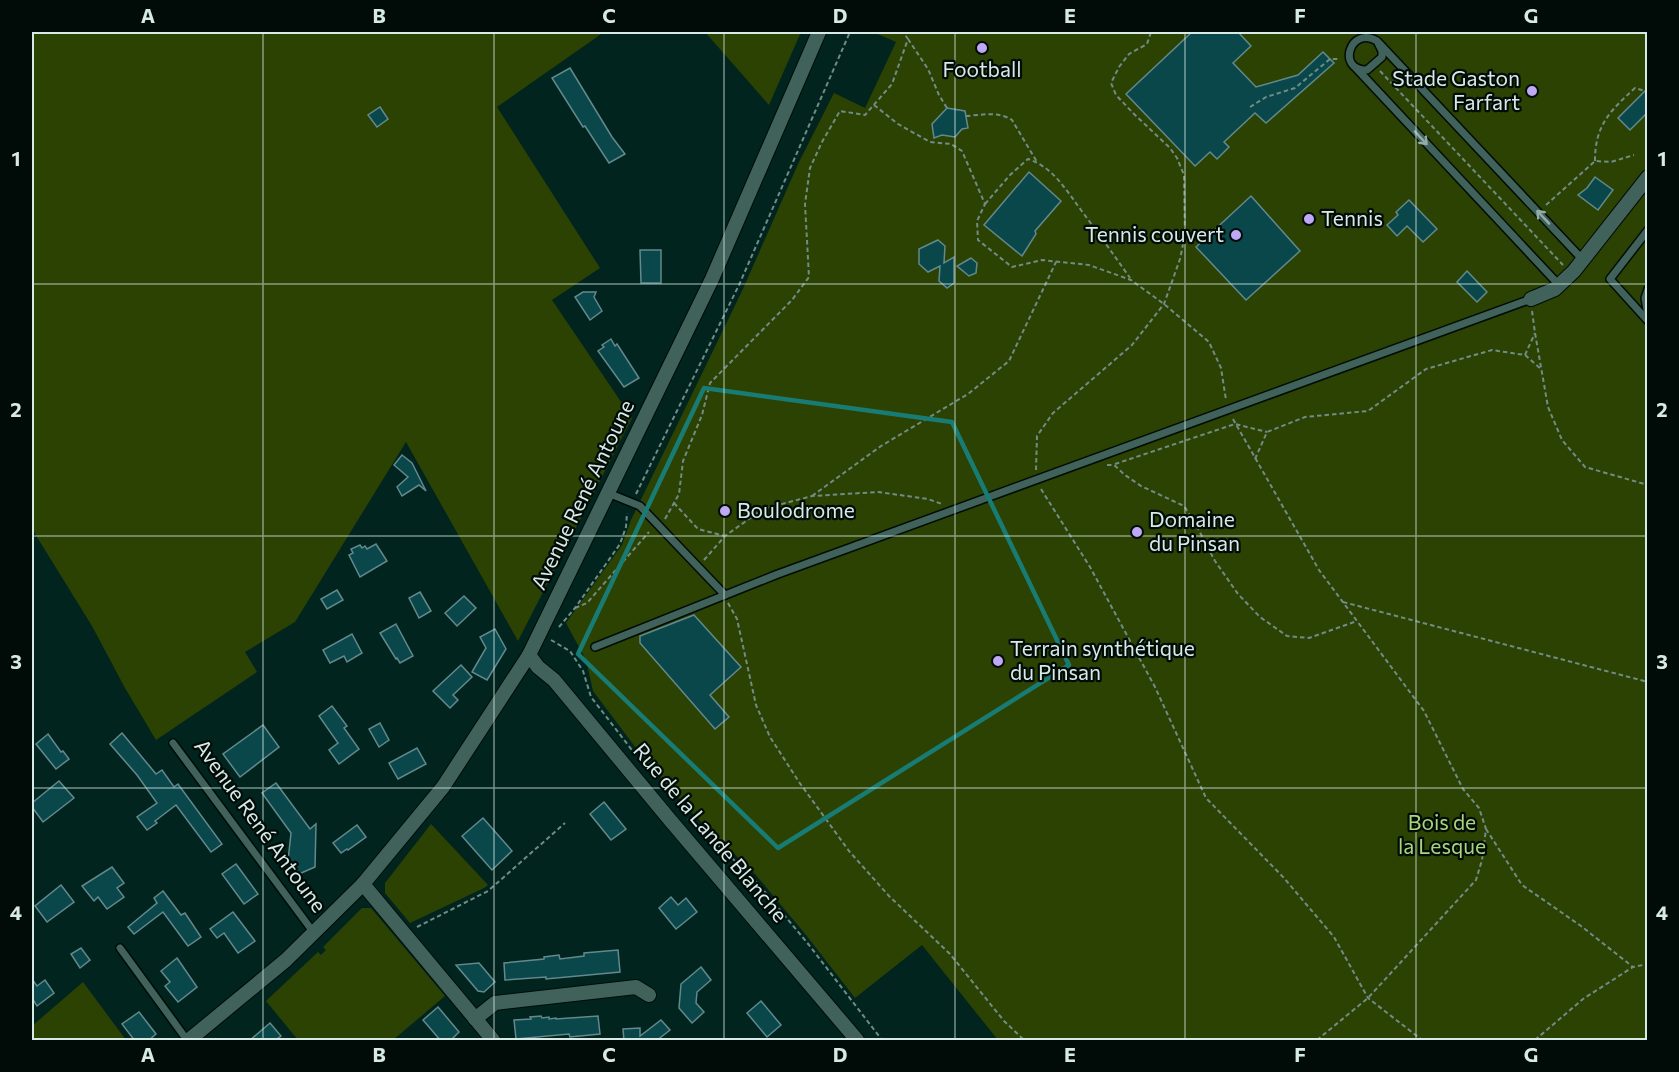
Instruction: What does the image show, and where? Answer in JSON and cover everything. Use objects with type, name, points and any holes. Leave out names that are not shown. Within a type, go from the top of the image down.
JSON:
[{"type":"street","name":"Avenue René Antoune","points":[[188,1041],[286,960],[363,884],[443,786],[529,655],[712,279],[819,32]]},
{"type":"street","points":[[1531,299],[1555,289],[1571,274],[1647,177]]},
{"type":"street","name":"Rue de la Lande Blanche","points":[[529,655],[538,667],[554,680],[857,1041]]},
{"type":"street","points":[[363,884],[493,1041]]},
{"type":"street","points":[[474,1019],[495,1003],[636,987],[649,995]]},
{"type":"lane","points":[[1559,285],[1351,62],[1349,49],[1361,38],[1377,42],[1583,260]]},
{"type":"lane","points":[[1351,62],[1361,70],[1367,70],[1382,57],[1382,51],[1377,42]]},
{"type":"lane","points":[[1647,230],[1610,279],[1647,321]]},
{"type":"lane","points":[[1647,289],[1645,298],[1647,316]]},
{"type":"lane","points":[[595,647],[778,574],[1531,299]]},
{"type":"lane","points":[[608,493],[640,506],[724,595]]},
{"type":"lane","name":"Avenue René Antoune","points":[[173,743],[314,933]]},
{"type":"lane","points":[[120,948],[188,1041]]},
{"type":"path","points":[[555,631],[575,608],[620,544],[626,527],[627,511],[739,285],[850,32]]},
{"type":"path","points":[[903,32],[928,69],[947,108]]},
{"type":"path","points":[[1151,32],[1147,44],[1129,54],[1111,83],[1116,95],[1170,148],[1184,174],[1185,235],[1180,259],[1164,304],[1132,345],[1053,413],[1037,436],[1035,480],[1090,567],[1150,677],[1206,798],[1284,878],[1334,937],[1368,998],[1422,1041]]},
{"type":"path","points":[[575,608],[587,603],[657,523],[663,521],[679,494],[683,461],[702,415],[710,383],[792,300],[809,277],[805,204],[810,168],[840,111],[865,115],[892,84],[908,39]]},
{"type":"path","points":[[1250,107],[1266,97],[1295,88],[1330,59],[1351,62]]},
{"type":"path","points":[[1374,64],[1571,274]]},
{"type":"path","points":[[1595,161],[1598,134],[1605,120],[1635,88],[1645,91]]},
{"type":"path","points":[[874,105],[898,124],[930,142],[951,144],[963,151],[985,204]]},
{"type":"path","points":[[966,116],[998,115],[1012,120],[1037,162],[1061,182],[1104,239],[1131,280]]},
{"type":"path","points":[[1552,200],[1595,161],[1611,162],[1634,155]]},
{"type":"path","points":[[1037,162],[1028,159],[1010,175],[985,204],[977,221],[978,240],[1012,267],[1042,260],[1089,265],[1131,280],[1209,342],[1221,368],[1227,410],[1255,459],[1319,570],[1424,711],[1463,789],[1479,808],[1486,829],[1522,885],[1581,926],[1633,967]]},
{"type":"path","points":[[812,496],[881,446],[968,394],[1009,361],[1056,262]]},
{"type":"path","points":[[1531,299],[1548,407],[1562,440],[1586,467],[1647,485]]},
{"type":"path","points":[[1525,355],[1535,333]]},
{"type":"path","points":[[1102,465],[1114,465],[1235,424],[1267,432],[1305,417],[1368,411],[1426,369],[1492,350],[1525,355],[1541,369]]},
{"type":"path","points":[[1255,459],[1267,432]]},
{"type":"path","points":[[1114,465],[1141,486],[1184,506],[1215,561],[1238,594],[1260,617],[1287,636],[1309,638],[1357,621]]},
{"type":"path","points":[[698,567],[725,536],[763,509],[812,496],[878,492],[928,499],[956,509]]},
{"type":"path","points":[[674,503],[698,529],[725,536]]},
{"type":"path","points":[[724,595],[736,619],[756,705],[770,737],[799,782],[849,851],[889,896],[950,954],[1004,1021],[1024,1041]]},
{"type":"path","points":[[1343,602],[1647,682]]},
{"type":"path","points":[[549,639],[570,651],[583,671],[591,697],[636,756]]},
{"type":"path","points":[[688,819],[760,886],[809,945],[882,1041]]},
{"type":"path","points":[[404,933],[488,891],[565,823]]},
{"type":"path","points":[[1317,1041],[1368,998],[1476,880],[1482,861],[1486,829]]},
{"type":"path","points":[[1535,1041],[1583,999],[1633,967],[1647,964]]},
{"type":"highlighted area","points":[[704,388],[952,422],[1069,665],[778,848],[578,654]]},
{"type":"green space","points":[[32,32],[604,32],[497,107],[600,268],[552,300],[632,418],[518,641],[406,442],[295,622],[245,652],[257,672],[156,740],[92,626],[32,529]]},
{"type":"green space","points":[[705,32],[801,32],[769,105]]},
{"type":"green space","name":"Domaine du Pinsan","points":[[873,32],[1647,32],[1647,1040],[998,1040],[922,945],[855,998],[755,874],[693,814],[642,756],[593,691],[586,660],[566,623],[622,545],[631,520],[742,291],[799,162],[834,93],[865,108],[896,42]]},
{"type":"green space","points":[[431,824],[488,885],[410,923],[385,893],[385,883]]},
{"type":"green space","points":[[362,908],[371,908],[445,996],[393,1040],[298,1040],[266,1001],[318,952],[321,955],[326,950],[323,947]]},
{"type":"green space","points":[[83,982],[126,1040],[32,1040],[32,1026]]},
{"type":"building","points":[[1192,32],[1238,32],[1251,46],[1233,63],[1256,87],[1298,75],[1323,52],[1334,63],[1266,123],[1255,113],[1224,142],[1229,147],[1217,159],[1210,152],[1195,166],[1126,94]]},
{"type":"building","points":[[570,68],[625,154],[609,163],[552,78]]},
{"type":"building","points":[[1647,89],[1647,113],[1630,130],[1618,118]]},
{"type":"building","points":[[380,107],[388,119],[377,127],[368,115]]},
{"type":"building","points":[[947,108],[965,111],[968,128],[962,129],[955,137],[942,135],[934,138],[932,124]]},
{"type":"building","points":[[1029,172],[1061,201],[1035,231],[1036,234],[1022,256],[984,225]]},
{"type":"building","points":[[1595,177],[1613,190],[1598,210],[1578,195]]},
{"type":"building","points":[[1251,196],[1300,251],[1246,300],[1196,247]]},
{"type":"building","points":[[1409,200],[1437,229],[1423,242],[1407,226],[1397,236],[1387,225],[1398,215],[1396,212]]},
{"type":"building","points":[[938,240],[945,246],[944,263],[954,257],[954,283],[947,288],[939,281],[940,266],[928,272],[919,264],[919,249]]},
{"type":"building","points":[[640,250],[661,250],[661,283],[641,283]]},
{"type":"building","points":[[971,258],[977,263],[976,273],[969,276],[957,266]]},
{"type":"building","points":[[1467,271],[1487,292],[1477,302],[1457,282]]},
{"type":"building","points":[[583,292],[596,292],[594,297],[602,311],[590,320],[575,297]]},
{"type":"building","points":[[611,339],[615,346],[617,344],[639,378],[624,387],[598,351]]},
{"type":"building","points":[[402,455],[412,463],[426,491],[419,485],[402,496],[397,487],[408,477],[394,465]]},
{"type":"building","points":[[376,544],[387,561],[360,577],[349,555],[353,553],[351,549],[360,545],[367,549]]},
{"type":"building","points":[[337,590],[343,600],[327,609],[321,599]]},
{"type":"building","points":[[420,592],[431,611],[419,618],[409,598]]},
{"type":"building","points":[[464,596],[476,608],[457,626],[445,613]]},
{"type":"building","points":[[694,615],[741,667],[710,695],[729,717],[715,729],[640,643],[640,636]]},
{"type":"building","points":[[396,624],[413,656],[400,663],[380,633]]},
{"type":"building","points":[[495,629],[506,649],[487,680],[472,672],[486,648],[480,637]]},
{"type":"building","points":[[352,634],[362,653],[347,662],[344,656],[330,663],[323,650]]},
{"type":"building","points":[[461,665],[472,677],[453,695],[458,700],[450,708],[433,691]]},
{"type":"building","points":[[332,706],[347,726],[344,728],[359,749],[339,764],[329,750],[338,743],[319,716]]},
{"type":"building","points":[[380,723],[389,740],[379,747],[369,729]]},
{"type":"building","points":[[263,725],[279,747],[240,777],[223,754]]},
{"type":"building","points":[[122,733],[156,774],[162,770],[174,787],[178,784],[222,844],[211,852],[176,805],[147,830],[137,817],[157,803],[137,775],[110,744]]},
{"type":"building","points":[[48,734],[69,759],[56,769],[36,744]]},
{"type":"building","points":[[417,748],[426,764],[398,779],[389,763]]},
{"type":"building","points":[[59,781],[74,798],[43,822],[32,807],[32,803]]},
{"type":"building","points":[[276,783],[310,829],[316,824],[315,867],[299,874],[295,866],[287,870],[291,833],[262,793]]},
{"type":"building","points":[[604,802],[626,829],[611,840],[590,814]]},
{"type":"building","points":[[483,818],[512,851],[492,870],[462,836]]},
{"type":"building","points":[[357,825],[366,837],[341,853],[333,843]]},
{"type":"building","points":[[236,864],[258,894],[244,904],[222,874]]},
{"type":"building","points":[[112,867],[124,883],[117,888],[124,897],[107,909],[98,897],[94,901],[82,886]]},
{"type":"building","points":[[61,885],[74,902],[47,922],[35,906]]},
{"type":"building","points":[[163,891],[181,915],[185,913],[201,937],[188,946],[163,912],[134,934],[128,927],[157,903],[154,898]]},
{"type":"building","points":[[671,897],[678,905],[686,898],[697,912],[676,929],[659,908]]},
{"type":"building","points":[[233,912],[255,941],[238,953],[224,933],[217,938],[210,929]]},
{"type":"building","points":[[81,948],[90,960],[80,968],[71,954]]},
{"type":"building","points":[[618,950],[620,972],[546,979],[546,977],[505,980],[504,963],[559,955],[560,959],[584,956],[584,953]]},
{"type":"building","points":[[177,958],[197,987],[178,1002],[165,986],[170,982],[161,971]]},
{"type":"building","points":[[479,963],[495,982],[484,992],[478,991],[456,965]]},
{"type":"building","points":[[701,967],[711,980],[697,992],[696,1003],[704,1012],[692,1023],[679,1008],[681,984]]},
{"type":"building","points":[[32,979],[37,986],[45,980],[54,993],[37,1006],[32,998]]},
{"type":"building","points":[[761,1001],[781,1025],[767,1037],[747,1013]]},
{"type":"building","points":[[438,1007],[459,1032],[450,1041],[441,1041],[423,1020]]},
{"type":"building","points":[[139,1012],[156,1034],[148,1041],[135,1041],[122,1024]]},
{"type":"building","points":[[541,1016],[556,1019],[598,1016],[600,1034],[570,1037],[569,1034],[516,1039],[514,1020]]},
{"type":"building","points":[[661,1020],[670,1030],[656,1041],[624,1041],[623,1029],[640,1028],[640,1036]]},
{"type":"building","points":[[270,1023],[281,1036],[274,1041],[249,1041]]},
{"type":"place","name":"Football","points":[[982,48]]},
{"type":"place","name":"Stade Gaston Farfart","points":[[1532,91]]},
{"type":"place","name":"Tennis","points":[[1309,219]]},
{"type":"place","name":"Tennis couvert","points":[[1236,235]]},
{"type":"place","name":"Boulodrome","points":[[725,511]]},
{"type":"place","name":"Domaine du Pinsan","points":[[1137,532]]},
{"type":"place","name":"Terrain synthétique du Pinsan","points":[[998,661]]},
{"type":"park label","name":"Bois de la Lesque","points":[[1442,835]]}]
